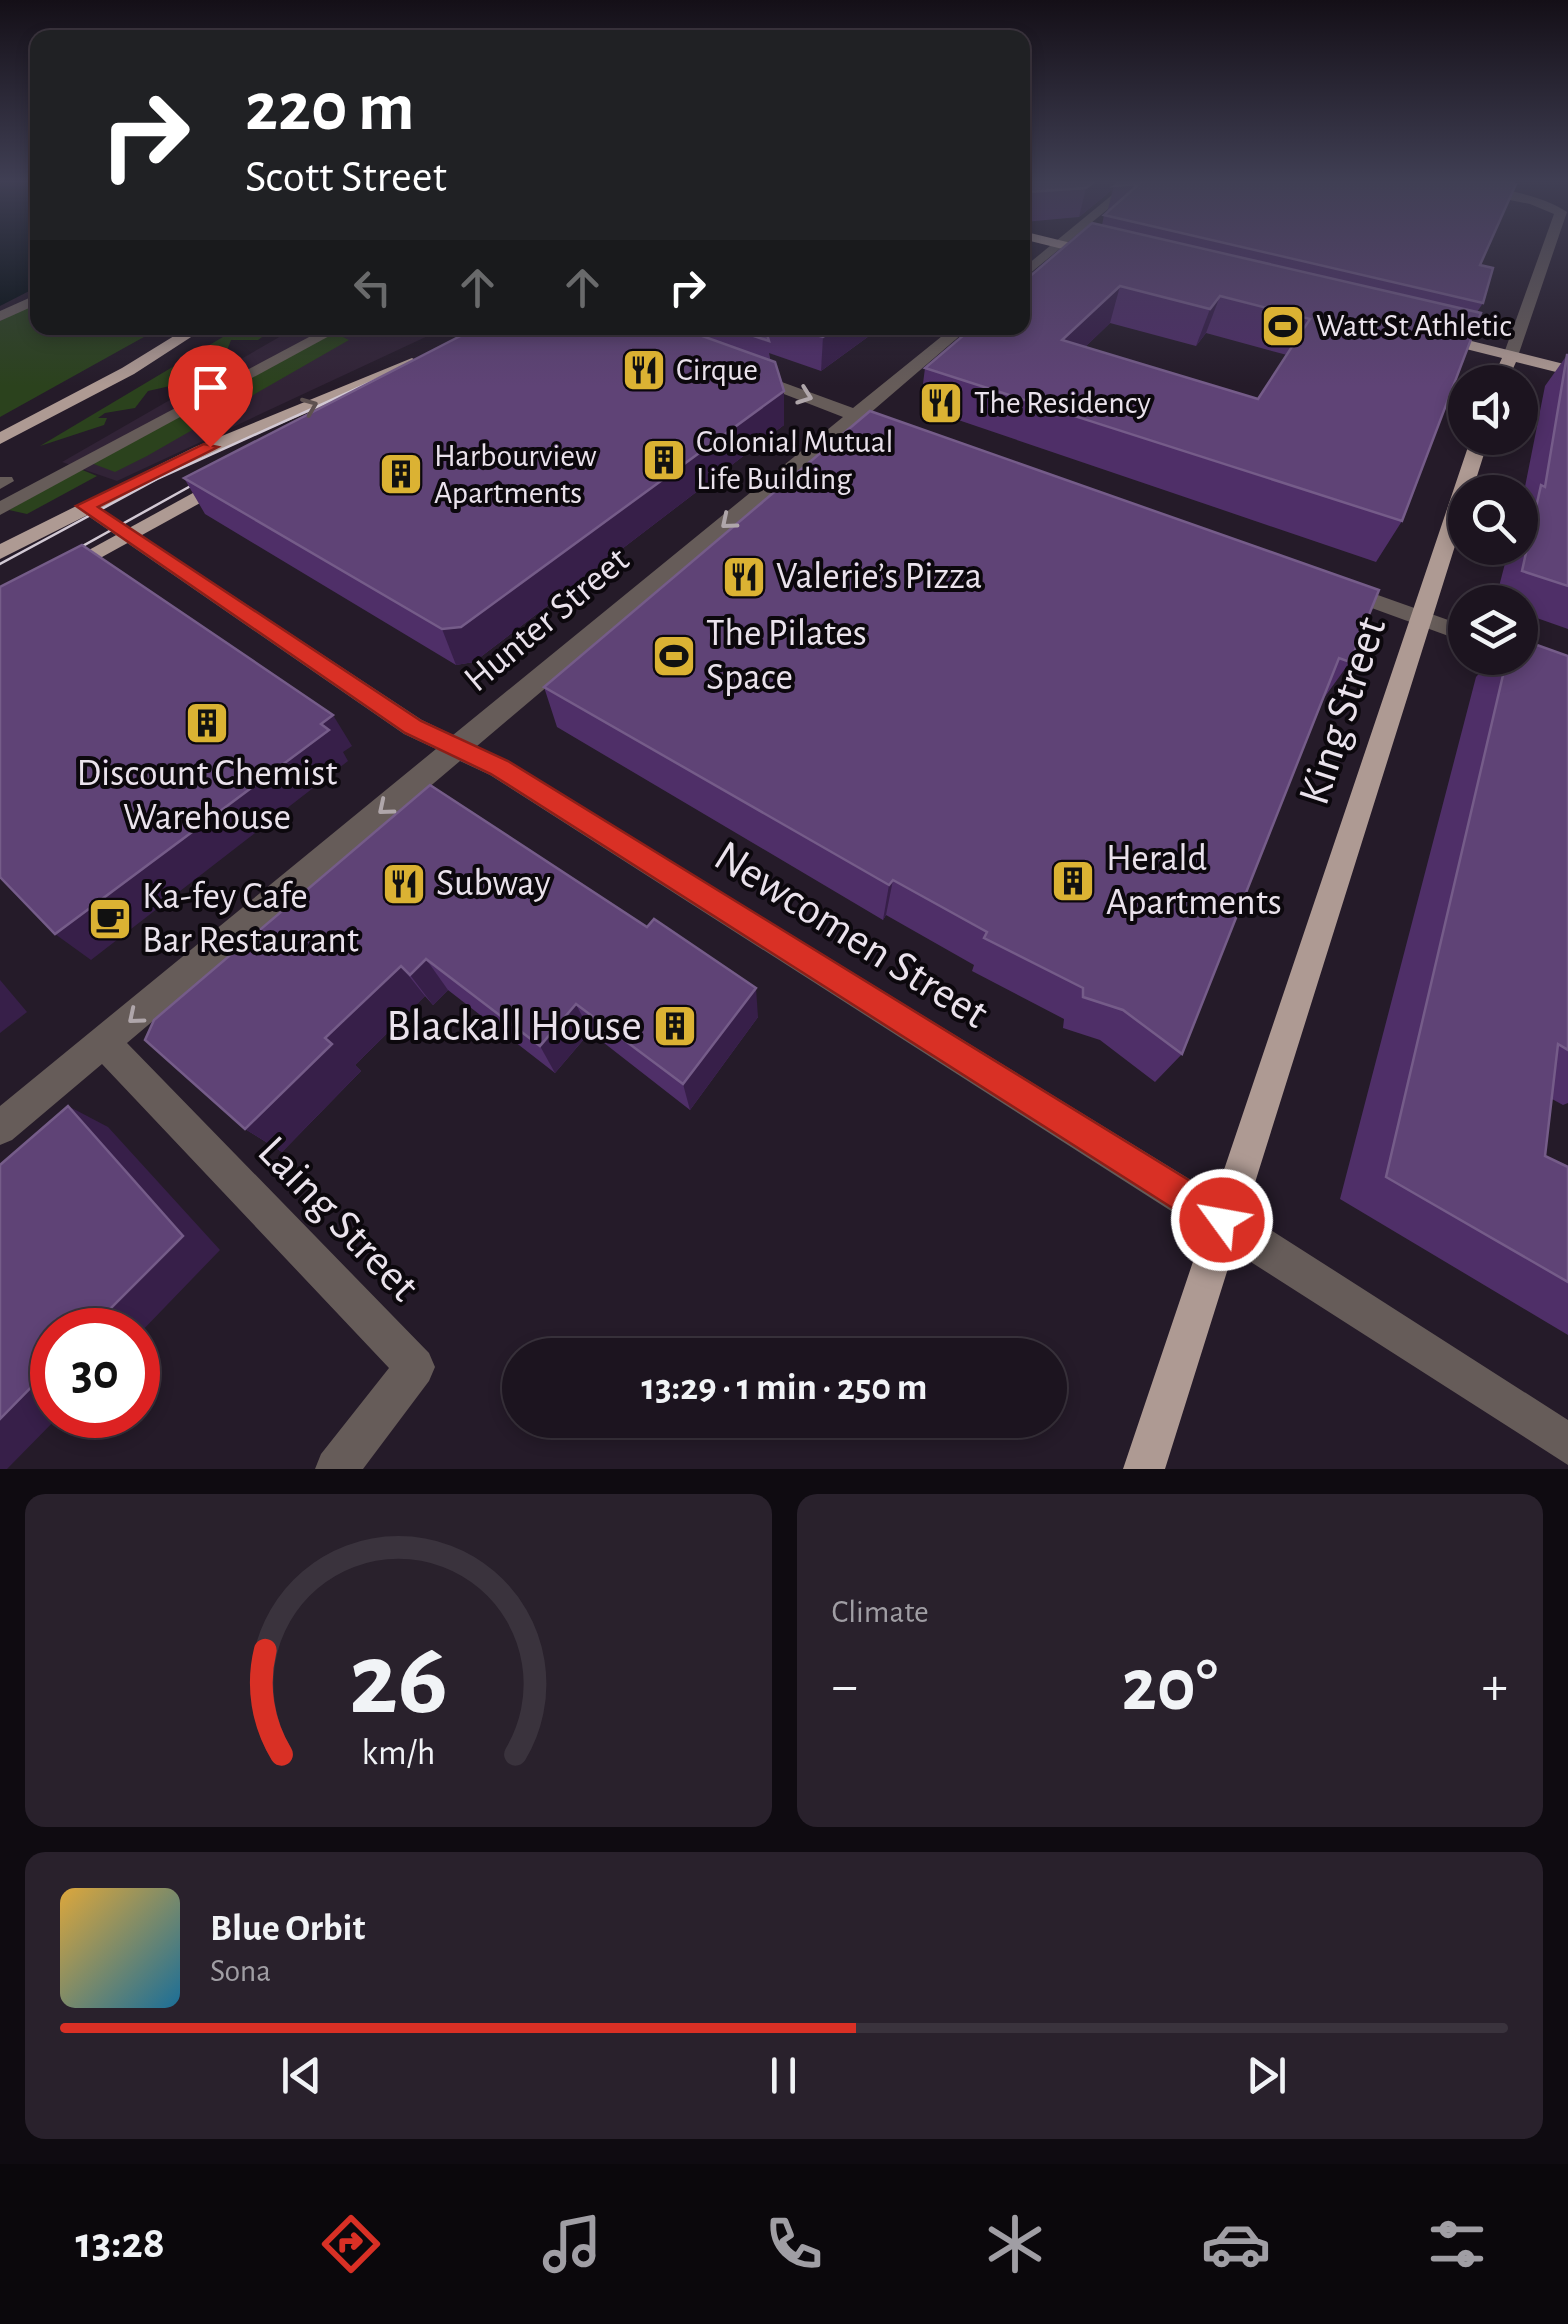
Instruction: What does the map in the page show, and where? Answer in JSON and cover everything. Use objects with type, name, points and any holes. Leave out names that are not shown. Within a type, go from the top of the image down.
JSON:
[{"type":"main road","points":[[1083,250],[1112,257]]},
{"type":"main road","points":[[1415,332],[1568,370]]},
{"type":"main road","points":[[0,439],[128,371],[186,335]]},
{"type":"main road","points":[[1507,365],[1511,356]]},
{"type":"main road","points":[[0,552],[201,450],[400,368],[432,363],[389,395]]},
{"type":"main road","name":"King Street","points":[[1144,1469],[1222,1220],[1475,455]]},
{"type":"main road","points":[[40,583],[235,476]]},
{"type":"street","points":[[1030,269],[1054,250]]},
{"type":"street","points":[[1511,356],[1548,250]]},
{"type":"street","points":[[0,317],[30,302]]},
{"type":"street","points":[[0,509],[323,335]]},
{"type":"street","name":"Hunter Street","points":[[0,1128],[953,335]]},
{"type":"street","points":[[725,367],[884,428]]},
{"type":"street","name":"Newcomen Street","points":[[85,506],[413,727],[460,746],[1222,1220],[1568,1444]]},
{"type":"street","points":[[1323,583],[1448,628]]},
{"type":"street","name":"Laing Street","points":[[104,1043],[415,1367],[336,1469]]},
{"type":"shaded area","points":[[0,250],[30,250],[30,291],[0,306]]},
{"type":"shaded area","points":[[283,335],[430,335],[117,481],[62,462]]},
{"type":"green space","points":[[30,305],[30,335],[147,335],[0,417],[0,321]]},
{"type":"green space","points":[[226,335],[265,335],[258,340],[231,340],[223,361],[214,363],[201,354],[184,366],[198,371],[179,384],[148,391],[135,408],[105,413],[98,418],[107,418],[104,425],[40,446]]},
{"type":"green space","points":[[329,335],[343,335],[349,340],[115,472],[91,463]]},
{"type":"green space","points":[[80,469],[97,476],[27,514],[9,510]]},
{"type":"building","points":[[1061,250],[1207,250],[1481,313],[1461,365],[1448,365],[1448,400],[1402,521],[925,368],[964,335],[1030,335],[1030,276]],"holes":[[[1120,286],[1210,309],[1220,296],[1310,319],[1258,399],[1062,340]]]},
{"type":"building","points":[[1253,250],[1487,250],[1480,265],[1493,268],[1483,303]]},
{"type":"building","points":[[462,335],[700,335],[775,362],[784,391],[461,627],[442,629],[184,478]]},
{"type":"building","points":[[1568,355],[1568,586],[1522,571],[1523,565],[1538,565],[1538,499],[1541,485],[1545,487]]},
{"type":"building","points":[[870,411],[1379,590],[1350,662],[1339,658],[1182,1054],[1123,1010],[1083,997],[1083,988],[984,938],[987,932],[893,880],[889,885],[544,687]]},
{"type":"building","points":[[82,545],[333,715],[321,724],[329,730],[55,934],[0,877],[0,587]]},
{"type":"building","points":[[1538,645],[1568,656],[1568,1050],[1558,1044],[1545,1156],[1568,1167],[1568,1282],[1386,1177],[1503,675],[1538,675]]},
{"type":"building","points":[[430,785],[647,927],[654,919],[756,988],[683,1084],[576,1004],[540,1046],[426,959],[410,975],[401,966],[325,1038],[332,1044],[245,1129],[145,1040],[154,1020]]},
{"type":"building","points":[[68,1106],[183,1236],[111,1308],[30,1308],[30,1388],[0,1419],[0,1165]]},
{"type":"tram line","points":[[0,564],[159,478],[400,369]]},
{"type":"tram line","points":[[0,592],[214,473]]},
{"type":"place","name":"Watt St Athletic","points":[[1283,326]]},
{"type":"place","name":"Cirque","points":[[644,370]]},
{"type":"place","name":"The Residency","points":[[941,403]]},
{"type":"place","name":"Colonial Mutual Life Building","points":[[664,460]]},
{"type":"place","name":"Harbourview Apartments","points":[[401,474]]},
{"type":"place","name":"Valerie’s Pizza","points":[[744,577]]},
{"type":"place","name":"The Pilates Space","points":[[674,656]]},
{"type":"place","name":"Discount Chemist Warehouse","points":[[207,723]]},
{"type":"place","name":"Herald Apartments","points":[[1073,881]]},
{"type":"place","name":"Subway","points":[[404,884]]},
{"type":"place","name":"Ka-fey Cafe Bar Restaurant","points":[[110,919]]},
{"type":"place","name":"Blackall House","points":[[675,1026]]},
{"type":"route","points":[[210,447],[85,506],[413,727],[500,768],[1222,1220]]}]
